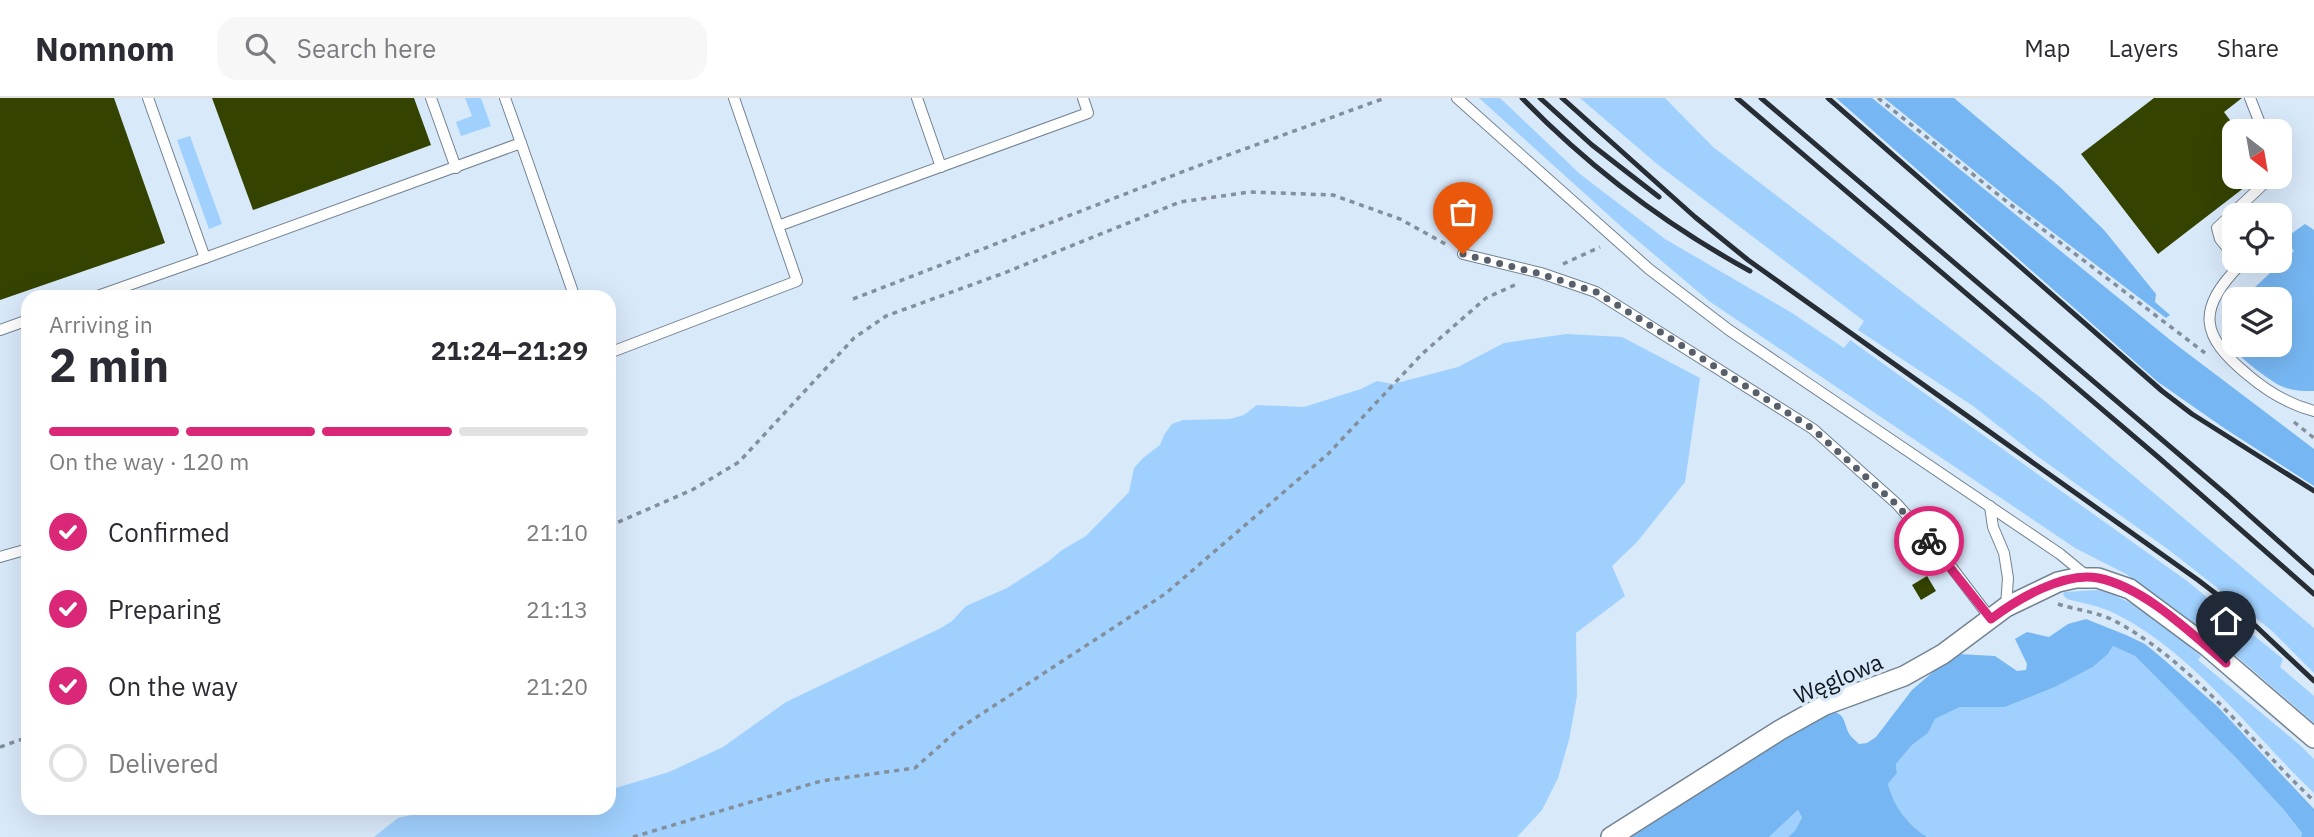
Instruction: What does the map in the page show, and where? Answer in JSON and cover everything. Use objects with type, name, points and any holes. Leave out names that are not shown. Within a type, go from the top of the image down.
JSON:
[{"type":"street","name":"Węglowa","points":[[1611,837],[1780,730],[1825,705],[1904,676],[1943,654],[2006,607],[2058,582],[2088,577]]},
{"type":"street","points":[[2088,577],[2130,589],[2166,614],[2314,738]]},
{"type":"lane","points":[[148,98],[205,258]]},
{"type":"lane","points":[[431,98],[456,167]]},
{"type":"lane","points":[[505,98],[572,290]]},
{"type":"lane","points":[[616,349],[797,281],[734,98]]},
{"type":"lane","points":[[917,98],[941,167]]},
{"type":"lane","points":[[778,226],[1088,113],[1083,98]]},
{"type":"lane","points":[[1457,98],[1615,240],[1729,330],[2060,554],[2088,577]]},
{"type":"lane","points":[[2250,98],[2258,119]]},
{"type":"lane","points":[[115,290],[521,143]]},
{"type":"lane","points":[[2243,203],[2258,189]]},
{"type":"lane","points":[[2222,223],[2217,228],[2222,241]]},
{"type":"lane","points":[[1463,254],[1541,274],[1596,292],[1813,429],[1897,505],[1946,560],[1991,619]]},
{"type":"lane","points":[[2231,273],[2225,279],[2213,302],[2209,317],[2211,331],[2218,347],[2272,393],[2314,411]]},
{"type":"lane","points":[[0,330],[21,322]]},
{"type":"lane","points":[[2301,407],[2314,402]]},
{"type":"lane","points":[[1990,506],[1993,527],[2004,553],[2008,578],[2006,607]]},
{"type":"lane","points":[[0,557],[21,551]]},
{"type":"path","points":[[853,299],[1195,167],[1385,98]]},
{"type":"path","points":[[1878,98],[2058,242],[2207,355]]},
{"type":"path","points":[[616,523],[692,490],[739,462],[854,338],[886,316],[1180,202],[1250,192],[1334,195],[1400,219],[1463,254]]},
{"type":"path","points":[[633,837],[821,781],[915,768],[960,728],[1165,593],[1328,454],[1422,354],[1486,298],[1615,240]]},
{"type":"path","points":[[2293,421],[2314,438]]},
{"type":"path","points":[[2034,594],[2064,606],[2111,619],[2149,641],[2221,704],[2265,753],[2314,801]]},
{"type":"path","points":[[0,747],[21,740]]},
{"type":"shaded area","points":[[465,98],[481,98],[491,126],[461,136],[456,122],[472,116]]},
{"type":"shaded area","points":[[1479,98],[1500,98],[1580,174],[1665,239],[1792,313],[1844,348],[1850,340],[2187,581],[2283,659],[2280,667],[2314,696],[2314,723],[2234,654],[2126,574],[2075,548],[1709,301],[1624,229]]},
{"type":"shaded area","points":[[1580,98],[1665,98],[1713,147],[2041,398],[2314,628],[2314,673],[2271,630],[2169,550],[2037,456],[1973,406],[1858,330],[1864,321],[1657,164]]},
{"type":"shaded area","points":[[1836,98],[1872,98],[2174,343],[2314,449],[2314,486],[2158,382]]},
{"type":"shaded area","points":[[1884,98],[1954,98],[2060,187],[2104,230],[2156,294],[2155,302],[2170,315],[2166,318],[2013,202]]},
{"type":"shaded area","points":[[190,136],[222,224],[209,229],[177,140]]},
{"type":"shaded area","points":[[2305,224],[2314,230],[2314,391],[2281,386],[2241,357],[2292,357],[2292,287],[2255,287],[2270,273],[2292,273],[2292,233]]},
{"type":"shaded area","points":[[1566,334],[1622,337],[1700,378],[1685,482],[1637,542],[1612,566],[1625,596],[1576,633],[1577,696],[1569,740],[1558,778],[1542,810],[1517,837],[374,837],[398,818],[411,815],[616,815],[616,788],[669,772],[723,747],[786,702],[941,628],[966,606],[1007,588],[1086,536],[1129,492],[1134,468],[1160,445],[1172,424],[1183,420],[1230,419],[1244,415],[1257,405],[1304,407],[1361,389],[1377,381],[1393,384],[1458,367],[1504,343]]},
{"type":"shaded area","points":[[2098,590],[2139,608],[2164,626],[2201,656],[2198,660],[2301,746],[2314,759],[2314,793],[2220,695],[2169,649],[2114,613],[2067,599],[2063,595],[2064,592]]},
{"type":"shaded area","points":[[2086,619],[2145,644],[2217,706],[2314,809],[2314,837],[2301,837],[2302,833],[2284,810],[2238,760],[2135,656],[2113,646],[2093,667],[2055,687],[2005,707],[1960,707],[1935,719],[1928,733],[1912,745],[1896,764],[1897,773],[1888,784],[1902,814],[1927,837],[1788,837],[1795,831],[1802,817],[1798,810],[1769,837],[1631,837],[1821,715],[1832,711],[1837,713],[1859,744],[1867,743],[1876,737],[1912,690],[1958,654],[1995,656],[2017,671],[2026,670],[2027,664],[2015,639],[2027,632],[2049,637],[2068,624]]},
{"type":"shaded area","points":[[2113,646],[2135,656],[2238,760],[2284,810],[2302,833],[2301,837],[1927,837],[1907,821],[1888,784],[1897,773],[1896,764],[1912,745],[1928,733],[1935,719],[1960,707],[2005,707],[2055,687],[2093,667]]},
{"type":"shaded area","points":[[1798,810],[1802,816],[1795,832],[1788,837],[1769,837]]},
{"type":"building","points":[[0,98],[114,98],[165,243],[29,290],[21,290],[21,293],[0,300]]},
{"type":"building","points":[[212,98],[414,98],[431,145],[253,210]]},
{"type":"building","points":[[2154,98],[2242,98],[2224,112],[2229,119],[2222,119],[2222,189],[2242,189],[2158,254],[2081,154]]},
{"type":"building","points":[[1927,576],[1936,591],[1921,600],[1912,585]]},
{"type":"railway","points":[[1522,98],[1601,171],[1688,234],[1750,271]]},
{"type":"railway","points":[[1540,98],[1592,145],[1659,197]]},
{"type":"railway","points":[[1562,98],[1695,217],[1748,260],[2198,580],[2245,616],[2314,681]]},
{"type":"railway","points":[[1737,98],[2158,457],[2314,594]]},
{"type":"railway","points":[[1761,98],[2228,496],[2314,573]]},
{"type":"railway","points":[[1828,98],[2162,391],[2192,414],[2314,491]]},
{"type":"way so far","points":[[1463,254],[1541,274],[1596,292],[1640,319],[1813,429],[1897,505],[1929,541]]},
{"type":"route","points":[[1929,541],[1991,619],[2006,607],[2058,582],[2076,578],[2098,578],[2130,589],[2166,614],[2226,663]]}]
